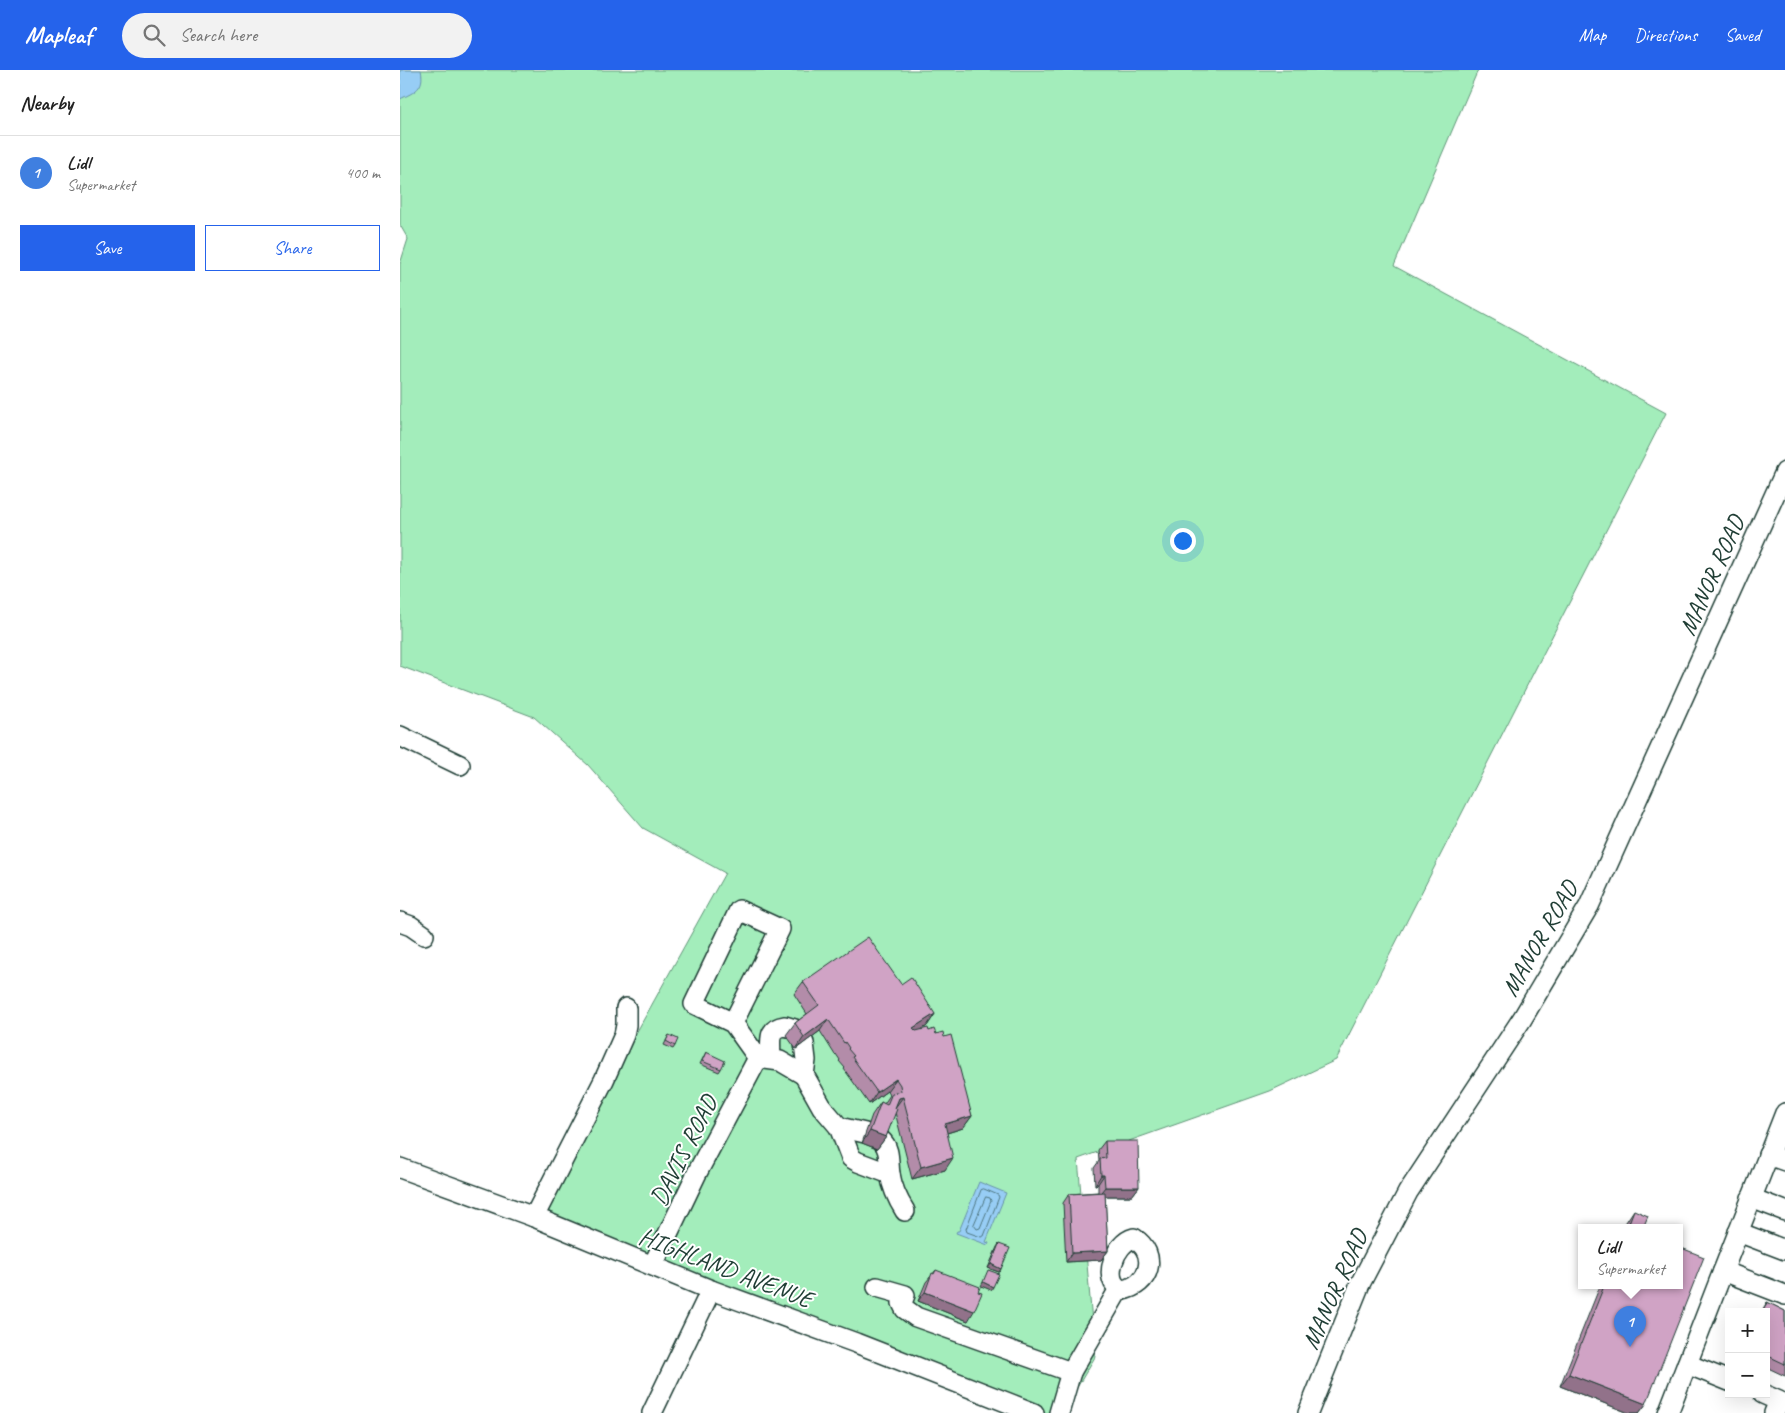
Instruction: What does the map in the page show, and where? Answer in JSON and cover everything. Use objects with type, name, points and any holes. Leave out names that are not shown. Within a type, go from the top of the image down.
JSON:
[{"type":"street","name":"MANOR ROAD","points":[[1308,1413],[1360,1284],[1408,1192],[1522,1018],[1589,906],[1785,472]]},
{"type":"street","points":[[400,736],[460,766]]},
{"type":"street","points":[[733,1023],[780,929],[739,910],[694,1004],[733,1023],[764,1058],[780,1061],[804,1075],[822,1108],[839,1127],[850,1155],[854,1160],[890,1174]]},
{"type":"street","points":[[400,922],[411,926],[424,935]]},
{"type":"street","points":[[534,1218],[604,1080],[623,1038],[626,1025],[626,1008]]},
{"type":"street","points":[[764,1058],[774,1031],[783,1026],[799,1036],[806,1060],[804,1075]]},
{"type":"street","name":"DAVIS ROAD","points":[[653,1265],[697,1173],[764,1058]]},
{"type":"street","points":[[1668,1413],[1751,1198],[1776,1158],[1785,1113]]},
{"type":"street","points":[[839,1127],[873,1137],[884,1144],[888,1151],[890,1174],[897,1197],[905,1211]]},
{"type":"street","name":"HIGHLAND AVENUE","points":[[400,1169],[534,1218],[711,1290],[865,1347],[1034,1413]]},
{"type":"street","points":[[1751,1198],[1785,1211]]},
{"type":"street","points":[[1738,1232],[1785,1250]]},
{"type":"street","points":[[1723,1271],[1785,1294]]},
{"type":"street","points":[[877,1286],[905,1295],[902,1303],[903,1307],[916,1317],[1071,1372]]},
{"type":"street","points":[[1059,1413],[1071,1372],[1119,1289]]},
{"type":"street","points":[[652,1413],[711,1290]]},
{"type":"street","points":[[1687,1364],[1725,1379]]},
{"type":"street","points":[[1770,1397],[1779,1401],[1774,1413]]},
{"type":"green space","points":[[400,70],[1478,70],[1394,266],[1666,413],[1336,1060],[1270,1091],[1078,1159],[1095,1357],[1062,1413],[1036,1413],[534,1217],[725,873],[643,828],[588,765],[534,717],[400,666],[400,264],[408,239],[400,225]]},
{"type":"water","points":[[400,70],[421,70],[422,81],[418,89],[400,99]]},
{"type":"water","points":[[979,1182],[1006,1193],[986,1242],[989,1243],[988,1245],[956,1233],[959,1231]]},
{"type":"building","points":[[868,937],[901,984],[911,977],[935,1014],[913,1028],[916,1031],[928,1028],[929,1031],[934,1029],[936,1034],[943,1032],[944,1037],[951,1035],[972,1116],[945,1124],[953,1158],[921,1167],[903,1097],[899,1098],[895,1108],[897,1109],[886,1137],[870,1131],[881,1102],[887,1105],[892,1093],[901,1091],[896,1079],[877,1092],[828,1019],[804,1037],[795,1023],[819,1005],[803,982]]},
{"type":"building","points":[[669,1035],[678,1039],[675,1046],[666,1041]]},
{"type":"building","points":[[706,1052],[725,1061],[721,1069],[702,1061]]},
{"type":"building","points":[[1105,1141],[1138,1141],[1139,1187],[1105,1187],[1104,1175],[1101,1175],[1100,1159],[1106,1158]]},
{"type":"building","points":[[1105,1192],[1108,1251],[1072,1253],[1069,1194]]},
{"type":"building","points":[[1634,1210],[1648,1216],[1645,1224],[1629,1224]]},
{"type":"building","points":[[999,1244],[1010,1248],[1001,1269],[991,1264]]},
{"type":"building","points":[[1683,1249],[1704,1257],[1646,1404],[1569,1374],[1603,1289],[1683,1289]]},
{"type":"building","points":[[936,1270],[980,1287],[978,1292],[982,1293],[974,1311],[925,1292],[932,1273],[934,1274]]},
{"type":"building","points":[[988,1270],[999,1274],[993,1287],[983,1282]]},
{"type":"building","points":[[1767,1302],[1785,1311],[1785,1364],[1770,1357],[1770,1308],[1765,1308]]},
{"type":"place","name":"Lidl","points":[[1630,1347]]}]
